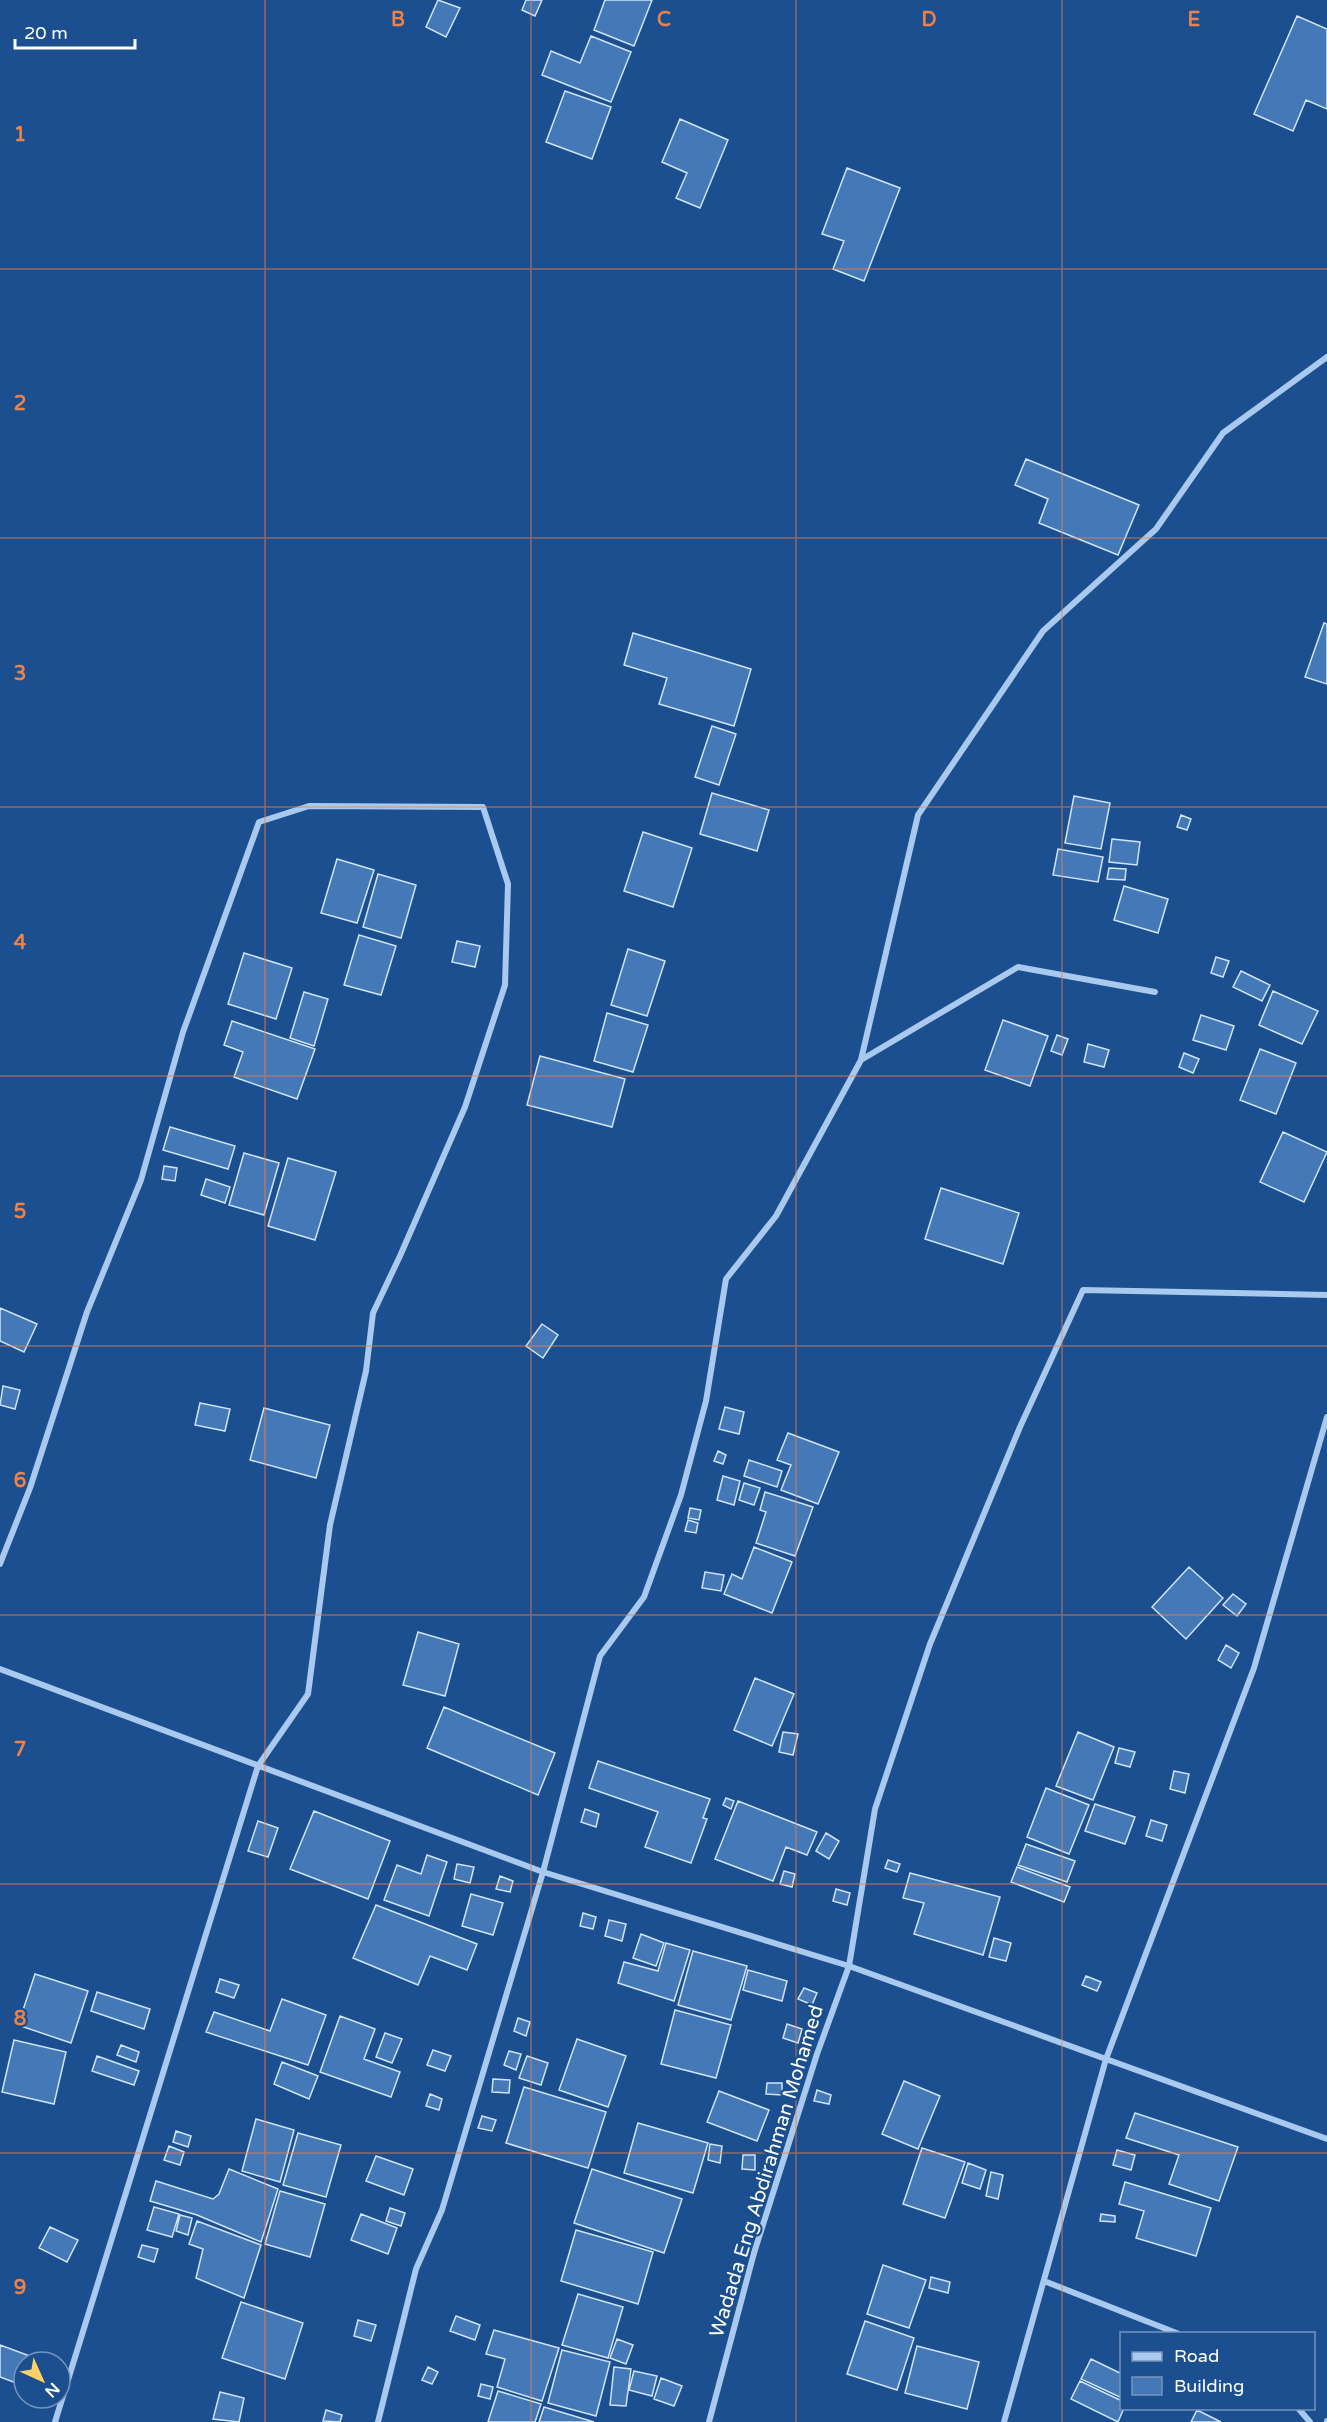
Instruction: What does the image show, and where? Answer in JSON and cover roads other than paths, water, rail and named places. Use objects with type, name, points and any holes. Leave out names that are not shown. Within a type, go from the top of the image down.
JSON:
[{"type":"street","points":[[378,2422],[416,2269],[442,2210],[543,1872],[600,1656],[644,1597],[681,1495],[706,1401],[726,1279],[776,1216],[861,1060],[918,815],[1043,631],[1156,529],[1223,433],[1327,357]]},
{"type":"street","points":[[0,1564],[30,1488],[87,1312],[141,1180],[183,1032],[259,822],[309,806],[483,807],[508,884],[505,985],[465,1107],[373,1313],[366,1371],[330,1525],[308,1694],[258,1766],[55,2422]]},
{"type":"street","points":[[861,1060],[1018,967],[1155,992]]},
{"type":"street","name":"Wadada Eng Abdirahman Mohamed","points":[[709,2422],[754,2253],[817,2054],[849,1966],[875,1809],[930,1644],[1020,1427],[1083,1290],[1327,1295]]},
{"type":"street","points":[[1004,2422],[1106,2059],[1254,1668],[1327,1417]]},
{"type":"street","points":[[0,1669],[543,1872],[849,1966],[1327,2139]]},
{"type":"street","points":[[1044,2281],[1174,2332]]},
{"type":"street","points":[[1300,2410],[1310,2422]]}]
